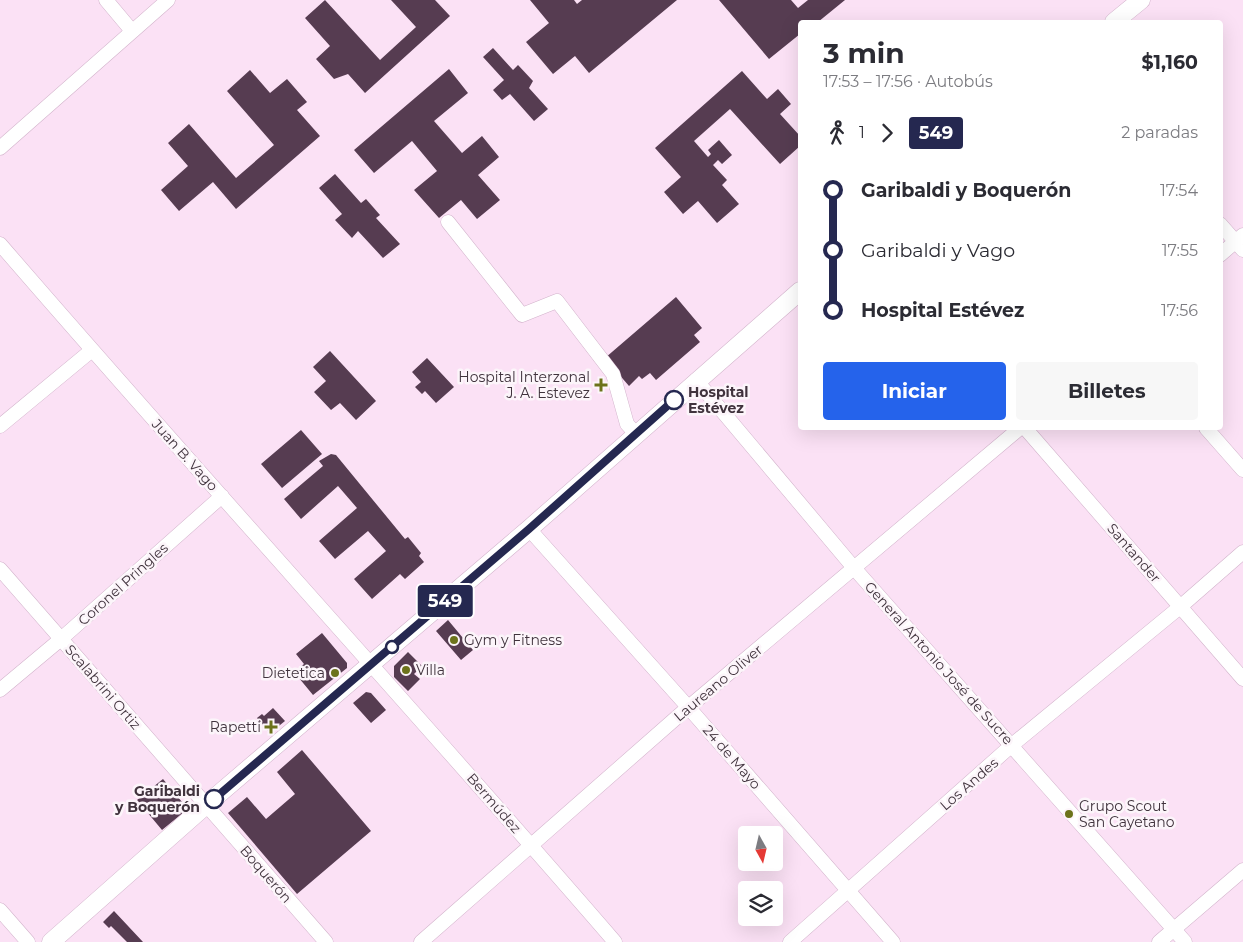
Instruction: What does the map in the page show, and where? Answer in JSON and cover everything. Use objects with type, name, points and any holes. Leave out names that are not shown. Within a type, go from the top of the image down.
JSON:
[{"type":"main road","points":[[1116,20],[1141,0]]},
{"type":"main road","points":[[51,942],[206,805],[529,529],[696,380],[798,293]]},
{"type":"street","points":[[106,0],[132,31]]},
{"type":"street","points":[[0,148],[168,0]]},
{"type":"street","points":[[448,222],[522,315],[557,301],[613,374],[627,424],[636,434]]},
{"type":"street","points":[[1223,227],[1240,242],[1223,253]]},
{"type":"street","name":"Juan B. Vago","points":[[0,244],[372,664]]},
{"type":"street","points":[[0,426],[92,350]]},
{"type":"street","name":"General Antonio José de Sucre","points":[[696,380],[854,568],[1186,942]]},
{"type":"street","name":"Laureano Oliver","points":[[420,942],[689,708],[1018,430]]},
{"type":"street","name":"Santander","points":[[1027,430],[1243,680]]},
{"type":"street","points":[[1208,430],[1243,470]]},
{"type":"street","name":"Coronel Pringles","points":[[0,690],[222,496]]},
{"type":"street","name":"24 de Mayo","points":[[529,529],[689,708],[893,942]]},
{"type":"street","name":"Los Andes","points":[[790,942],[1012,746],[1180,607],[1243,552]]},
{"type":"street","name":"Scalabrini Ortiz","points":[[0,569],[206,805]]},
{"type":"street","name":"Bermúdez","points":[[372,664],[616,942]]},
{"type":"street","name":"Boquerón","points":[[206,805],[326,942]]},
{"type":"street","points":[[1159,942],[1243,870]]},
{"type":"street","points":[[0,910],[28,942]]},
{"type":"building","points":[[325,0],[380,60],[416,27],[391,0],[435,0],[450,16],[365,93],[348,74],[334,79],[316,59],[330,46],[305,18]]},
{"type":"building","points":[[530,0],[574,0],[577,4],[582,0],[677,0],[589,73],[575,56],[553,74],[526,42],[549,23]]},
{"type":"building","points":[[719,0],[791,0],[798,8],[808,0],[845,0],[820,20],[798,20],[798,36],[769,59]]},
{"type":"building","points":[[493,48],[513,70],[518,65],[533,81],[529,88],[548,109],[534,121],[510,94],[502,100],[493,90],[504,80],[483,57]]},
{"type":"building","points":[[449,69],[468,93],[434,121],[462,153],[482,136],[499,157],[478,175],[500,200],[477,219],[461,200],[439,218],[414,190],[437,171],[412,141],[374,173],[354,150]]},
{"type":"building","points":[[250,70],[270,93],[287,79],[307,102],[297,110],[320,136],[236,209],[213,182],[179,211],[161,190],[188,166],[168,143],[189,124],[236,178],[274,145],[227,91]]},
{"type":"building","points":[[742,71],[767,99],[778,89],[791,104],[780,114],[798,134],[798,148],[780,164],[730,109],[694,141],[708,157],[711,154],[708,150],[719,140],[732,155],[722,164],[718,160],[713,165],[727,180],[722,185],[739,204],[717,223],[698,201],[683,214],[664,192],[681,177],[655,148]]},
{"type":"building","points":[[335,174],[361,203],[366,199],[380,215],[376,218],[400,244],[383,258],[358,231],[352,238],[335,220],[342,214],[319,188]]},
{"type":"building","points":[[676,297],[702,328],[694,335],[700,342],[656,380],[650,373],[642,379],[639,376],[629,386],[605,358]]},
{"type":"building","points":[[330,351],[376,401],[356,420],[340,403],[331,410],[314,392],[326,381],[313,367]]},
{"type":"building","points":[[427,358],[454,387],[436,403],[425,391],[422,394],[415,387],[421,382],[412,372]]},
{"type":"building","points":[[301,430],[322,454],[282,488],[261,464]]},
{"type":"building","points":[[331,454],[336,455],[405,539],[408,537],[421,553],[419,556],[424,562],[405,579],[400,574],[372,599],[354,579],[386,551],[368,531],[335,559],[319,541],[357,508],[338,486],[301,519],[284,499],[323,466],[319,461]]},
{"type":"building","name":"Gym y Fitness","points":[[448,620],[473,650],[461,660],[436,631]]},
{"type":"building","points":[[322,633],[347,663],[347,668],[313,695],[294,672],[304,664],[296,654]]},
{"type":"building","name":"Villa","points":[[408,652],[422,666],[414,674],[420,679],[408,691],[394,677],[394,666]]},
{"type":"building","points":[[366,692],[371,693],[386,710],[371,723],[353,703]]},
{"type":"building","name":"Rapetti","points":[[273,708],[285,721],[270,733],[257,718],[262,714],[264,716]]},
{"type":"building","points":[[302,750],[371,831],[297,894],[228,813],[247,797],[266,819],[295,794],[277,772]]},
{"type":"building","points":[[163,779],[182,802],[184,812],[162,830],[137,800]]},
{"type":"building","points":[[114,911],[143,942],[127,942],[111,926],[109,928],[103,922]]},
{"type":"bus line","name":"549","points":[[214,799],[529,529],[674,400]]},
{"type":"place","name":"Hospital Interzonal J. A. Estevez","points":[[601,385]]},
{"type":"place","name":"Hospital Estévez","points":[[674,400]]},
{"type":"place","name":"Gym y Fitness","points":[[454,640]]},
{"type":"place","name":"Villa","points":[[406,670]]},
{"type":"place","name":"Dietetica","points":[[335,673]]},
{"type":"place","name":"Rapetti","points":[[271,727]]},
{"type":"place","name":"Garibaldi y Boquerón","points":[[214,799]]},
{"type":"place","name":"Grupo Scout San Cayetano","points":[[1069,814]]}]
